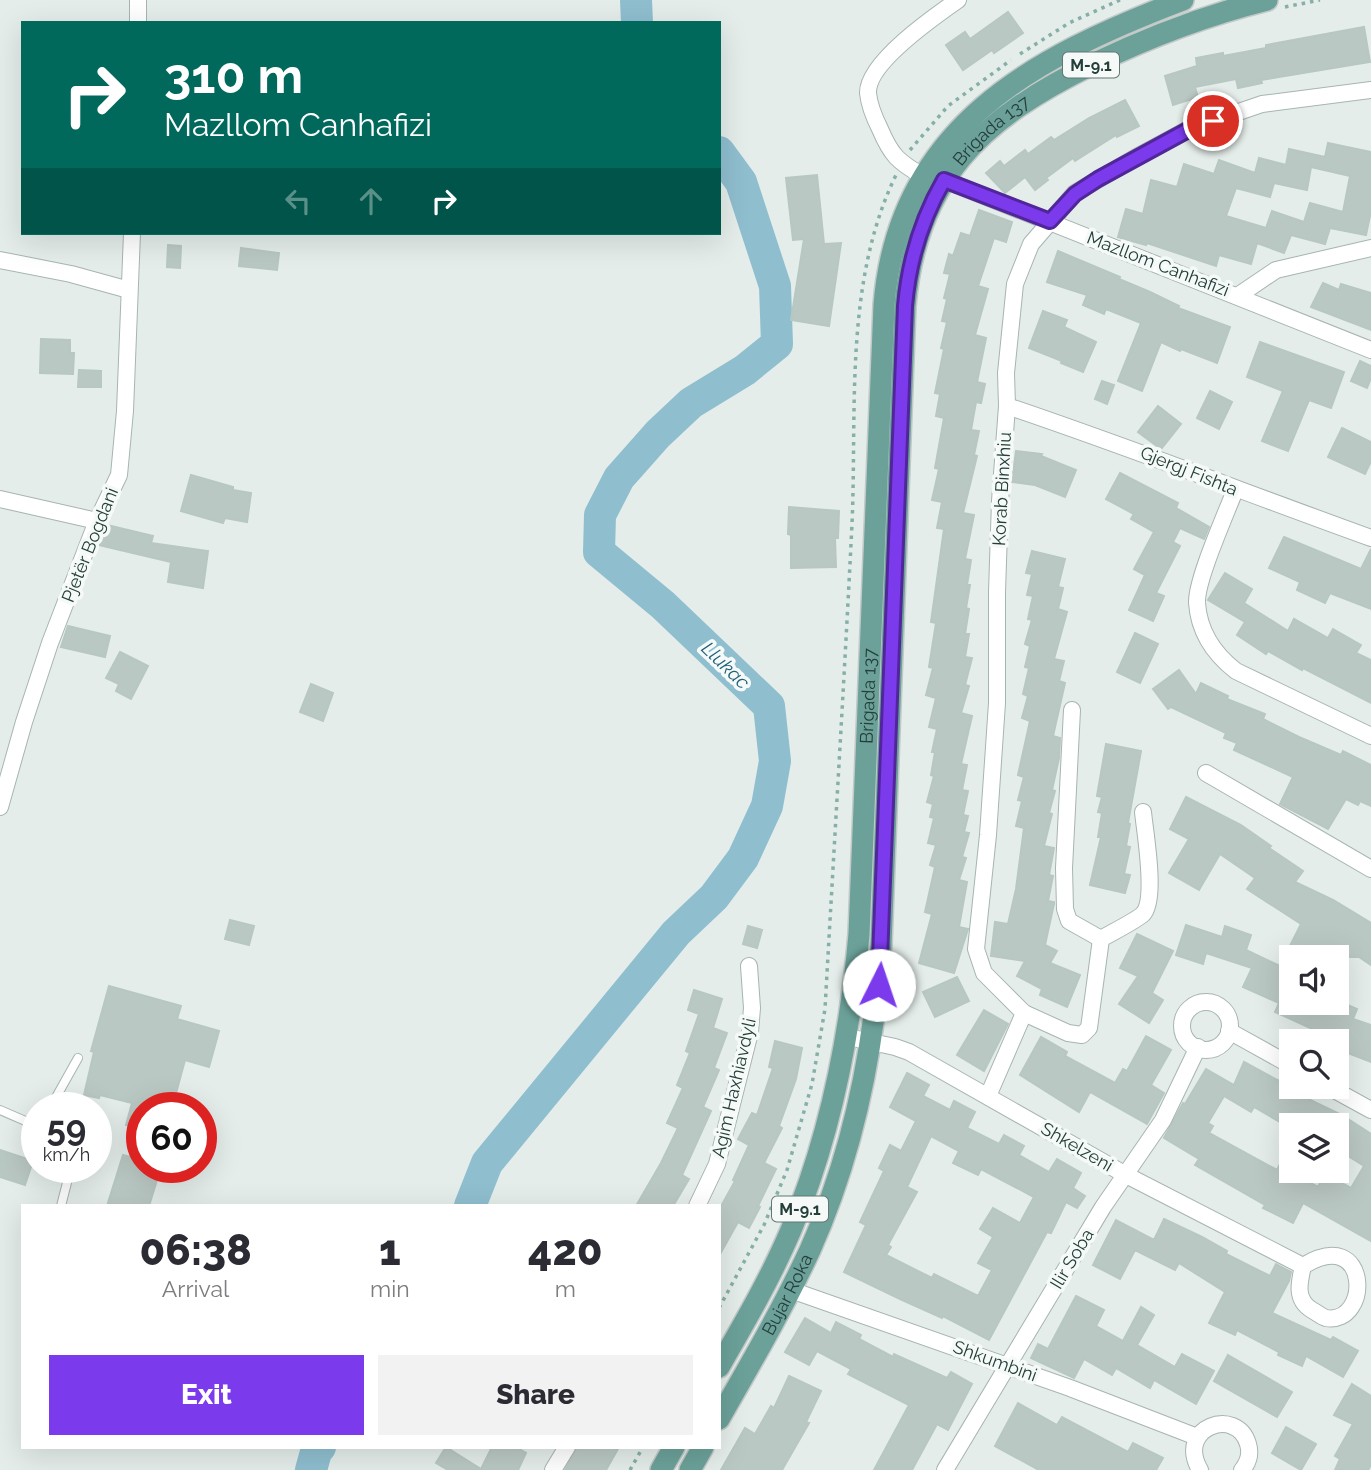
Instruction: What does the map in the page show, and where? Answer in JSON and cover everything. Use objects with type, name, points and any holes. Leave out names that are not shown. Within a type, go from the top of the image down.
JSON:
[{"type":"main road","name":"Brigada 137","points":[[848,1037],[859,934],[886,286],[897,232],[923,176],[939,151],[964,123],[1006,88],[1097,36],[1183,0]]},
{"type":"main road","name":"Brigada 137","points":[[871,1042],[881,945],[907,288],[917,239],[944,180],[967,150],[984,132],[1032,97],[1096,62],[1149,38],[1191,22],[1274,4]]},
{"type":"main road","name":"Bujar Roka","points":[[721,1363],[772,1272],[807,1190],[822,1147],[848,1037]]},
{"type":"main road","name":"Bujar Roka","points":[[721,1415],[791,1290],[811,1247],[843,1159],[871,1042]]},
{"type":"main road","points":[[661,1470],[673,1449]]},
{"type":"main road","points":[[690,1470],[702,1449]]},
{"type":"street","points":[[138,0],[138,21]]},
{"type":"street","points":[[923,176],[901,164],[890,151],[876,120],[868,92],[871,80],[881,64],[925,23],[958,0]]},
{"type":"street","name":"Korab Binxhiu","points":[[1024,1013],[984,973],[976,949],[988,835],[997,703],[997,579],[1007,406],[1006,373],[1015,284],[1031,244],[1075,194],[1188,130],[1262,104],[1371,89]]},
{"type":"street","name":"Mazllom Canhafizi","points":[[944,180],[1239,295],[1371,350]]},
{"type":"street","name":"Pjetër Bogdani","points":[[0,807],[50,643],[97,521],[119,475],[125,411],[132,235]]},
{"type":"street","points":[[1239,295],[1276,270],[1371,248]]},
{"type":"street","points":[[0,260],[71,274],[129,290]]},
{"type":"street","name":"Gjergj Fishta","points":[[1007,406],[1130,447],[1235,489],[1371,538]]},
{"type":"street","points":[[1235,489],[1197,600],[1208,641],[1218,657],[1236,671],[1371,736]]},
{"type":"street","points":[[0,499],[97,521]]},
{"type":"street","points":[[1072,710],[1064,868],[1065,909],[1069,921],[1101,939]]},
{"type":"street","points":[[1206,773],[1371,869]]},
{"type":"street","points":[[1101,939],[1146,911],[1150,897],[1143,812]]},
{"type":"street","points":[[988,1096],[1024,1013],[1068,1033],[1082,1035],[1089,1028],[1101,939]]},
{"type":"street","name":"Agim Haxhiavdyli","points":[[698,1204],[717,1164],[750,1032],[752,1009],[749,966]]},
{"type":"street","points":[[1208,1002],[1221,1007],[1229,1019],[1229,1031],[1224,1041],[1216,1047],[1198,1047],[1186,1039],[1183,1030],[1184,1016],[1194,1006],[1208,1002]]},
{"type":"street","points":[[1229,1031],[1279,1059]]},
{"type":"street","name":"Shkelzeni","points":[[848,1037],[909,1052],[1126,1175],[1303,1266]]},
{"type":"street","name":"Ilir Soba","points":[[945,1470],[1103,1207],[1163,1120],[1198,1047]]},
{"type":"street","points":[[1349,1098],[1371,1110]]},
{"type":"street","points":[[1332,1255],[1346,1259],[1355,1267],[1361,1279],[1361,1292],[1355,1306],[1341,1316],[1326,1318],[1304,1305],[1298,1287],[1303,1266],[1316,1258],[1332,1255]]},
{"type":"street","name":"Shkumbini","points":[[791,1290],[1197,1437]]},
{"type":"street","points":[[1200,1470],[1194,1460],[1193,1449],[1197,1437],[1204,1429],[1214,1424],[1226,1424],[1244,1436],[1249,1446],[1249,1457],[1242,1470]]},
{"type":"street","points":[[553,1470],[566,1449]]},
{"type":"lane","points":[[59,1092],[78,1058]]},
{"type":"lane","points":[[0,1110],[21,1119]]},
{"type":"lane","points":[[62,1204],[67,1183]]},
{"type":"path","points":[[1274,4],[1320,0]]},
{"type":"path","points":[[721,1304],[764,1225],[787,1170],[814,1072],[825,1009],[852,522]]},
{"type":"path","points":[[630,1470],[642,1449]]},
{"type":"building","points":[[1008,12],[1023,33],[963,70],[946,45],[965,32],[970,39]]},
{"type":"building","points":[[1364,27],[1370,62],[1261,80],[1262,83],[1238,88],[1236,79],[1195,87],[1198,97],[1173,105],[1165,76],[1197,66],[1196,58],[1223,53],[1223,56],[1266,48],[1266,45]]},
{"type":"building","points":[[1125,100],[1139,126],[1117,137],[1116,135],[1075,161],[1073,158],[1035,190],[1025,177],[1005,193],[986,173],[1000,161],[1004,166],[1025,150],[1028,154],[1051,137],[1054,140]]},
{"type":"building","points":[[1328,143],[1371,152],[1371,211],[1366,235],[1330,228],[1325,244],[1291,235],[1284,253],[1257,243],[1251,264],[1219,255],[1216,266],[1147,243],[1146,245],[1118,237],[1126,209],[1143,214],[1151,180],[1177,187],[1184,164],[1214,174],[1219,160],[1255,173],[1259,158],[1286,165],[1289,149],[1325,157]],"holes":[[[1311,167],[1350,176],[1343,212],[1310,203],[1304,222],[1272,211],[1266,228],[1226,216],[1236,188],[1270,197],[1274,183],[1307,190]]]},
{"type":"building","points":[[817,175],[824,244],[841,243],[829,326],[791,320],[804,239],[793,240],[786,178]]},
{"type":"building","points":[[979,210],[1012,222],[1006,242],[994,238],[978,286],[988,289],[975,335],[986,338],[977,382],[985,384],[981,403],[976,402],[971,430],[979,431],[974,455],[977,456],[963,513],[974,515],[965,559],[971,560],[965,634],[969,634],[965,657],[972,658],[965,685],[969,686],[961,713],[972,716],[961,764],[967,765],[962,790],[968,791],[963,815],[968,816],[964,832],[969,833],[962,857],[966,858],[959,880],[967,882],[959,927],[968,929],[954,973],[919,963],[932,914],[925,912],[935,867],[930,865],[936,845],[928,843],[934,818],[930,817],[933,804],[927,802],[934,776],[931,775],[935,752],[932,752],[937,729],[929,727],[936,698],[926,695],[933,668],[929,667],[936,623],[931,622],[944,529],[937,528],[942,502],[932,500],[939,469],[935,468],[944,418],[936,416],[940,394],[935,393],[947,322],[942,321],[950,274],[944,273],[949,254],[953,256],[961,233],[970,236]]},
{"type":"building","points":[[168,245],[181,246],[180,268],[167,267]]},
{"type":"building","points":[[241,248],[279,253],[277,270],[239,266]]},
{"type":"building","points":[[1058,251],[1120,277],[1119,279],[1179,306],[1178,308],[1230,327],[1217,363],[1161,342],[1142,391],[1118,381],[1141,323],[1106,309],[1104,314],[1083,305],[1087,295],[1047,282]]},
{"type":"building","points":[[1323,283],[1339,290],[1341,284],[1371,293],[1371,330],[1311,307]]},
{"type":"building","points":[[1043,311],[1067,320],[1064,327],[1096,342],[1083,372],[1029,348]]},
{"type":"building","points":[[41,339],[70,340],[70,353],[74,353],[73,374],[40,373]]},
{"type":"building","points":[[1260,342],[1344,372],[1331,408],[1309,400],[1288,451],[1262,441],[1283,391],[1247,377]]},
{"type":"building","points":[[1360,361],[1371,366],[1371,378],[1367,388],[1351,381]]},
{"type":"building","points":[[79,370],[101,371],[101,387],[78,387]]},
{"type":"building","points":[[1102,381],[1114,385],[1107,404],[1095,399]]},
{"type":"building","points":[[1210,391],[1232,402],[1219,429],[1197,418]]},
{"type":"building","points":[[1158,406],[1181,424],[1161,449],[1138,432]]},
{"type":"building","points":[[1342,428],[1371,442],[1371,461],[1365,474],[1328,457]]},
{"type":"building","points":[[1016,451],[1042,454],[1041,456],[1076,470],[1065,497],[1035,485],[1012,482]]},
{"type":"building","points":[[1120,473],[1178,503],[1176,508],[1209,527],[1204,539],[1180,528],[1173,542],[1180,546],[1156,593],[1164,596],[1153,621],[1129,610],[1145,575],[1134,569],[1154,532],[1131,519],[1134,514],[1106,499]]},
{"type":"building","points":[[191,475],[233,487],[233,490],[251,493],[247,522],[225,518],[223,523],[181,511]]},
{"type":"building","points":[[789,507],[839,511],[838,538],[835,538],[836,567],[791,568]]},
{"type":"building","points":[[107,525],[153,536],[151,543],[208,551],[203,588],[168,582],[171,562],[99,545]]},
{"type":"building","points":[[1284,537],[1361,569],[1371,549],[1371,609],[1330,593],[1325,603],[1297,590],[1300,582],[1269,568]]},
{"type":"building","points":[[1032,551],[1065,559],[1058,587],[1063,588],[1058,609],[1067,612],[1054,659],[1064,661],[1059,681],[1065,683],[1053,736],[1060,738],[1059,758],[1049,813],[1052,814],[1044,846],[1054,848],[1049,875],[1053,876],[1048,901],[1054,904],[1045,945],[1057,951],[1050,963],[1080,975],[1067,1007],[1040,995],[1042,989],[1017,976],[1025,961],[991,956],[995,922],[1008,924],[1016,889],[1024,828],[1016,826],[1022,801],[1018,800],[1024,777],[1018,775],[1030,721],[1022,718],[1028,696],[1023,694],[1029,668],[1025,667],[1030,646],[1025,644],[1032,620],[1028,619],[1033,596],[1027,595],[1032,574],[1026,573]]},
{"type":"building","points":[[1225,573],[1252,589],[1244,603],[1288,631],[1294,619],[1328,638],[1333,629],[1361,645],[1356,653],[1371,660],[1371,703],[1268,651],[1266,654],[1237,635],[1245,622],[1208,600]]},
{"type":"building","points":[[68,626],[110,636],[105,657],[61,647]]},
{"type":"building","points":[[1135,633],[1158,644],[1140,683],[1117,672]]},
{"type":"building","points":[[120,652],[148,666],[131,699],[116,691],[119,684],[106,678]]},
{"type":"building","points":[[1179,670],[1196,694],[1201,683],[1228,696],[1227,699],[1265,714],[1263,719],[1299,737],[1341,755],[1343,751],[1371,765],[1371,806],[1360,801],[1358,805],[1346,799],[1328,829],[1280,804],[1293,777],[1234,750],[1237,743],[1224,738],[1226,733],[1171,707],[1168,709],[1153,689]]},
{"type":"building","points":[[311,684],[333,693],[323,721],[300,712]]},
{"type":"building","points":[[1106,744],[1141,751],[1128,823],[1126,846],[1130,847],[1124,874],[1130,875],[1125,893],[1090,885],[1101,837],[1098,837],[1102,813],[1098,812],[1102,797],[1097,796]]},
{"type":"building","points":[[1186,797],[1241,825],[1303,871],[1295,882],[1333,900],[1371,923],[1371,965],[1359,957],[1349,957],[1349,945],[1290,945],[1301,924],[1247,889],[1255,878],[1220,854],[1199,890],[1169,873],[1189,839],[1170,829]]},
{"type":"building","points":[[230,920],[254,926],[249,945],[225,939]]},
{"type":"building","points":[[1186,925],[1222,937],[1225,926],[1251,935],[1246,950],[1279,966],[1279,1003],[1243,987],[1252,968],[1206,953],[1203,964],[1176,955]]},
{"type":"building","points":[[748,926],[762,930],[757,948],[743,944]]},
{"type":"building","points":[[1137,934],[1173,951],[1152,993],[1163,1000],[1149,1023],[1119,1004],[1138,976],[1120,968]]},
{"type":"building","points":[[957,977],[969,1001],[935,1017],[923,992]]},
{"type":"building","points":[[109,986],[181,1006],[177,1019],[219,1031],[209,1067],[185,1060],[176,1092],[126,1092],[126,1102],[112,1098],[112,1092],[85,1092],[94,1052],[91,1051]]},
{"type":"building","points":[[694,990],[722,999],[713,1028],[727,1033],[714,1068],[719,1070],[703,1107],[711,1111],[682,1175],[689,1179],[674,1204],[637,1204],[678,1128],[667,1123],[683,1088],[677,1085],[690,1053],[686,1051],[699,1014],[688,1010]]},
{"type":"building","points":[[1349,1006],[1357,1009],[1353,1019],[1371,1025],[1371,1062],[1349,1054],[1349,1029],[1313,1029],[1282,1015],[1349,1015]]},
{"type":"building","points":[[984,1010],[1008,1024],[984,1071],[957,1055]]},
{"type":"building","points":[[1146,1036],[1171,1050],[1151,1085],[1164,1093],[1147,1124],[1090,1092],[1079,1112],[1020,1075],[1041,1037],[1067,1052],[1065,1056],[1115,1083],[1123,1069],[1127,1071]]},
{"type":"building","points":[[775,1041],[802,1048],[796,1079],[779,1126],[782,1128],[764,1163],[776,1169],[749,1228],[738,1222],[721,1252],[721,1206],[735,1181],[733,1180],[749,1145],[738,1139],[752,1113],[757,1115],[773,1068],[769,1067]]},
{"type":"building","points":[[1244,1062],[1279,1081],[1279,1099],[1308,1099],[1338,1113],[1279,1113],[1279,1122],[1254,1107],[1251,1112],[1224,1096],[1208,1123],[1213,1126],[1209,1133],[1277,1170],[1279,1166],[1279,1183],[1311,1183],[1318,1187],[1320,1183],[1342,1183],[1351,1188],[1364,1166],[1349,1157],[1349,1120],[1371,1134],[1371,1241],[1303,1203],[1293,1223],[1263,1208],[1265,1205],[1195,1165],[1199,1159],[1164,1138],[1206,1069],[1234,1085]]},
{"type":"building","points":[[907,1073],[929,1085],[923,1096],[950,1110],[954,1101],[975,1112],[967,1128],[999,1144],[1004,1135],[1024,1146],[1019,1155],[1049,1172],[1057,1159],[1081,1173],[1073,1188],[1085,1196],[1077,1208],[1066,1202],[989,1340],[943,1316],[942,1318],[844,1272],[866,1225],[860,1222],[884,1171],[879,1168],[890,1145],[901,1151],[916,1121],[890,1107]],"holes":[[[931,1136],[959,1151],[953,1163],[978,1175],[981,1169],[1034,1197],[1020,1223],[993,1208],[980,1229],[993,1237],[978,1263],[992,1270],[978,1296],[934,1274],[932,1278],[886,1255],[891,1247],[888,1245],[917,1192],[907,1187]]]},
{"type":"building","points":[[0,1150],[21,1157],[21,1183],[25,1185],[0,1177]]},
{"type":"building","points":[[123,1155],[126,1156],[126,1183],[156,1183],[150,1204],[108,1204]]},
{"type":"building","points":[[1164,1219],[1202,1237],[1227,1251],[1226,1254],[1270,1276],[1276,1264],[1291,1272],[1272,1313],[1331,1340],[1333,1337],[1358,1351],[1343,1377],[1306,1356],[1302,1366],[1237,1330],[1235,1335],[1209,1323],[1225,1292],[1179,1263],[1175,1270],[1135,1250],[1120,1279],[1093,1265],[1116,1220],[1154,1240]]},
{"type":"building","points":[[1076,1296],[1104,1310],[1096,1326],[1123,1341],[1141,1307],[1154,1315],[1137,1345],[1175,1367],[1182,1354],[1214,1371],[1196,1404],[1154,1380],[1150,1388],[1116,1368],[1112,1375],[1084,1359],[1074,1378],[1031,1358],[1038,1344],[1048,1349]]},
{"type":"building","points":[[805,1318],[831,1333],[836,1322],[861,1335],[859,1339],[893,1357],[894,1354],[947,1378],[951,1372],[972,1384],[948,1430],[937,1424],[912,1470],[874,1470],[909,1405],[848,1374],[851,1369],[817,1351],[809,1365],[785,1352]]},
{"type":"building","points":[[1228,1355],[1292,1392],[1277,1417],[1214,1381]]},
{"type":"building","points":[[789,1376],[821,1391],[806,1422],[809,1423],[782,1470],[721,1470],[745,1428],[755,1434],[771,1406],[774,1408]]},
{"type":"building","points":[[1352,1384],[1371,1396],[1371,1465],[1368,1470],[1335,1470],[1340,1459],[1335,1456],[1353,1424],[1334,1415]]},
{"type":"building","points":[[1018,1403],[1057,1425],[1062,1417],[1128,1452],[1133,1443],[1163,1458],[1156,1470],[1039,1470],[995,1446]]},
{"type":"building","points":[[1286,1427],[1316,1444],[1301,1470],[1272,1453]]},
{"type":"building","points":[[445,1449],[449,1449],[481,1469],[491,1449],[519,1449],[526,1453],[518,1470],[448,1470],[436,1463]]},
{"type":"building","points":[[576,1449],[618,1449],[606,1470],[565,1470]]},
{"type":"waterway","name":"Llukac","points":[[636,0],[637,21]]},
{"type":"waterway","name":"Llukac","points":[[471,1204],[487,1163],[676,933],[714,897],[743,858],[767,806],[775,761],[769,706],[663,605],[599,552],[600,515],[619,478],[658,434],[691,403],[745,370],[777,344],[775,286],[741,182],[721,155]]},
{"type":"waterway","name":"Llukac","points":[[311,1470],[318,1449]]},
{"type":"route","points":[[879,985],[905,306],[912,255],[923,222],[944,180],[1050,221],[1075,194],[1098,179],[1188,130],[1213,121]]}]
